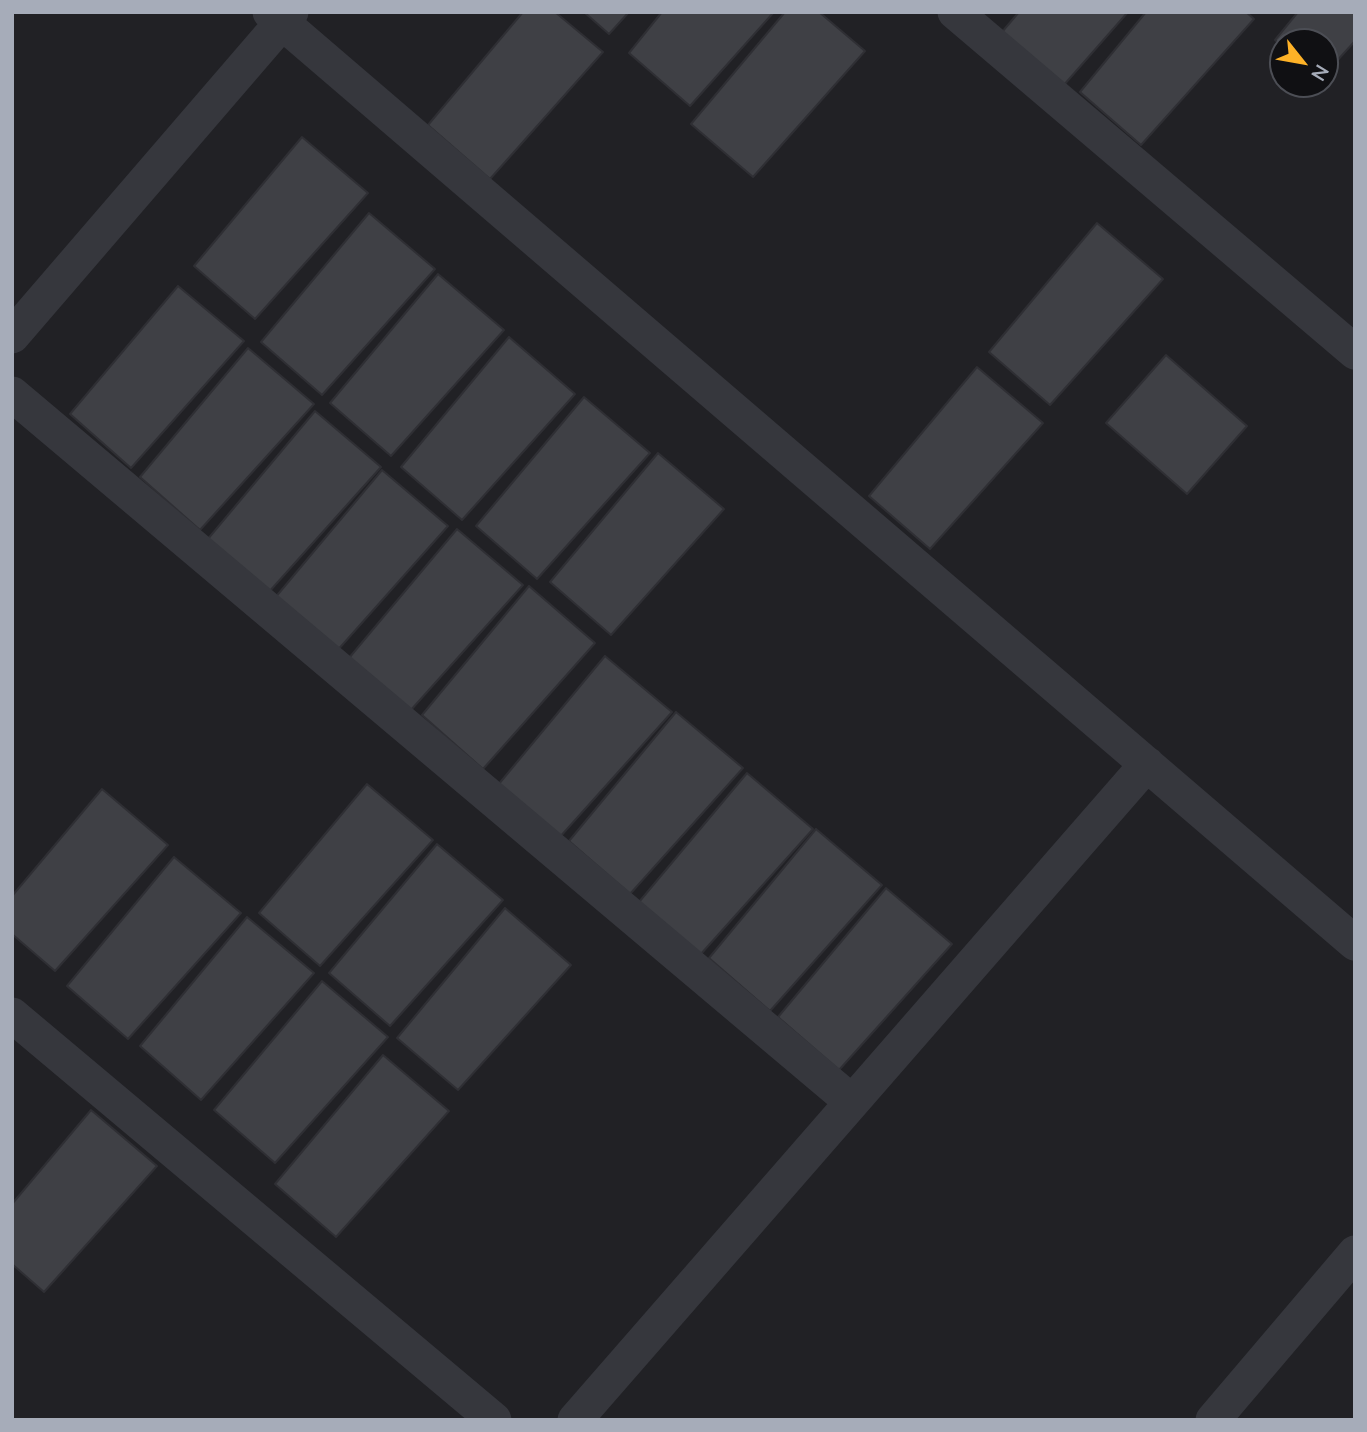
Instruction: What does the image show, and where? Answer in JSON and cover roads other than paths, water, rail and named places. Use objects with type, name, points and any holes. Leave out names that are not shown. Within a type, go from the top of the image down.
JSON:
[{"type":"street","points":[[955,12],[1355,352]]},
{"type":"street","points":[[12,335],[281,16],[1355,943]]},
{"type":"street","points":[[12,394],[852,1101]]},
{"type":"street","points":[[575,1420],[1147,764]]},
{"type":"street","points":[[12,1015],[494,1420]]},
{"type":"street","points":[[1213,1420],[1355,1253]]}]
